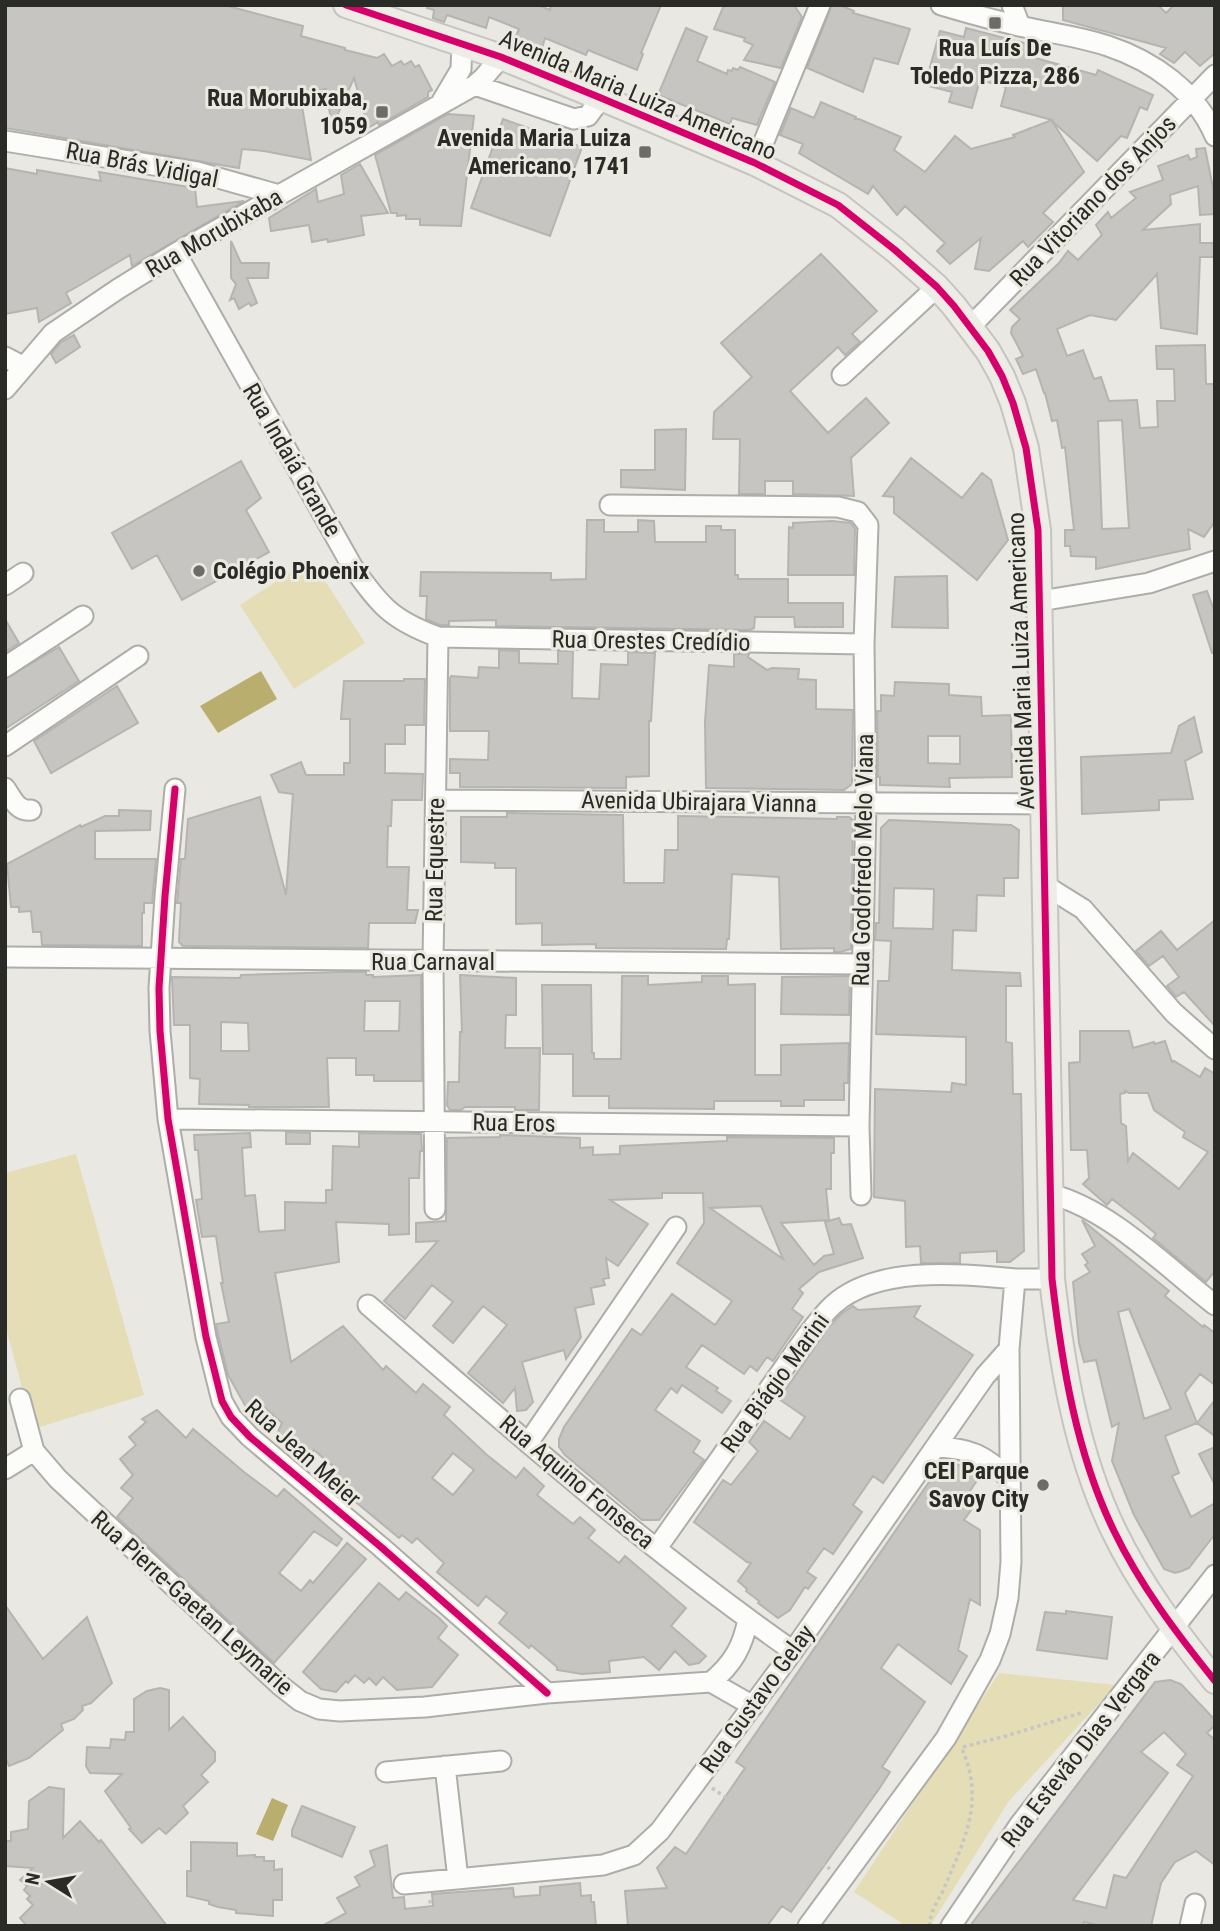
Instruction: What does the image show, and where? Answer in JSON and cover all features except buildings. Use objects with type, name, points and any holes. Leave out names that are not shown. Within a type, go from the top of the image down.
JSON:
[{"type":"main road","name":"Avenida Maria Luiza Americano","points":[[346,5],[501,57],[755,163],[838,205],[937,287],[988,351],[1002,376],[1026,448],[1037,520],[1052,1279],[1058,1334],[1079,1431],[1101,1500],[1132,1565],[1174,1629],[1215,1681]]},
{"type":"street","points":[[755,163],[820,5]]},
{"type":"street","points":[[941,5],[1108,46],[1145,62],[1192,98],[1209,122],[1215,136]]},
{"type":"street","points":[[1013,5],[1020,26]]},
{"type":"street","name":"Rua Morubixaba","points":[[442,101],[461,69],[462,44]]},
{"type":"street","name":"Rua Morubixaba","points":[[5,389],[43,342],[63,326],[176,253],[442,101],[475,85],[501,57]]},
{"type":"street","name":"Rua Vitoriano dos Anjos","points":[[970,327],[1215,75]]},
{"type":"street","points":[[475,85],[574,119],[588,116],[601,98]]},
{"type":"street","name":"Rua Brás Vidigal","points":[[5,141],[197,172],[279,195]]},
{"type":"street","name":"Rua Indaiá Grande","points":[[176,253],[352,566],[374,597],[393,616],[438,638]]},
{"type":"street","points":[[842,375],[937,287]]},
{"type":"street","points":[[5,358],[24,366]]},
{"type":"street","name":"Rua Godofredo Melo Viana","points":[[610,505],[838,508],[858,512],[868,525],[864,644],[866,804],[859,1126],[861,1195]]},
{"type":"street","points":[[1040,601],[1149,583],[1215,561]]},
{"type":"street","points":[[5,585],[23,573]]},
{"type":"street","points":[[5,667],[83,616]]},
{"type":"street","name":"Rua Orestes Credídio","points":[[438,638],[864,644]]},
{"type":"street","name":"Rua Equestre","points":[[435,1209],[433,962],[438,638]]},
{"type":"street","points":[[5,746],[138,656]]},
{"type":"street","points":[[5,788],[18,807],[25,811],[31,810]]},
{"type":"street","name":"Rua Jean Meier","points":[[175,789],[161,959],[160,1031],[168,1119],[206,1338],[222,1401],[231,1417],[250,1437],[381,1547],[547,1693]]},
{"type":"street","name":"Avenida Ubirajara Vianna","points":[[437,800],[1044,804]]},
{"type":"street","points":[[1046,886],[1083,909],[1174,1013],[1215,1049]]},
{"type":"street","name":"Rua Carnaval","points":[[5,957],[862,964]]},
{"type":"street","name":"Rua Eros","points":[[168,1119],[859,1126]]},
{"type":"street","points":[[1050,1194],[1066,1198],[1102,1215],[1215,1305]]},
{"type":"street","points":[[528,1443],[676,1227]]},
{"type":"street","name":"Rua Biágio Marini","points":[[657,1548],[806,1338],[832,1305],[852,1291],[876,1282],[917,1276],[971,1275],[1052,1279]]},
{"type":"street","points":[[808,1926],[843,1878],[954,1743],[1000,1634],[1008,1598],[1011,1562],[1009,1349],[1016,1279]]},
{"type":"street","name":"Rua Aquino Fonseca","points":[[368,1305],[528,1443],[657,1548],[793,1651]]},
{"type":"street","name":"Rua Gustavo Gelay","points":[[404,1884],[603,1866],[634,1855],[660,1831],[699,1779],[793,1651],[985,1376],[1009,1349]]},
{"type":"street","name":"Rua Pierre-Gaetan Leymarie","points":[[19,1399],[34,1451],[74,1496],[281,1686],[300,1701],[319,1709],[340,1711],[425,1707],[547,1693],[711,1682]]},
{"type":"street","points":[[936,1447],[975,1452],[1009,1478]]},
{"type":"street","points":[[5,1469],[34,1451]]},
{"type":"street","name":"Rua Estevão Dias Vergara","points":[[950,1926],[1020,1824],[1215,1575]]},
{"type":"street","points":[[748,1619],[737,1655],[726,1670],[711,1682],[753,1706]]},
{"type":"street","points":[[386,1772],[501,1761]]},
{"type":"street","points":[[445,1766],[458,1879]]},
{"type":"street","points":[[1190,1926],[1195,1904]]},
{"type":"path","points":[[930,1926],[932,1913],[945,1888],[968,1828],[973,1807],[970,1766],[954,1743],[1006,1736],[1088,1710],[1108,1710]]},
{"type":"path","points":[[699,1779],[843,1878]]},
{"type":"path","points":[[429,1882],[430,1926]]},
{"type":"shaded area","points":[[311,559],[365,643],[294,689],[240,605]]},
{"type":"shaded area","points":[[261,671],[277,699],[218,733],[200,706]]},
{"type":"shaded area","points":[[76,1154],[144,1395],[33,1429],[5,1324],[5,1173]]},
{"type":"shaded area","points":[[999,1673],[1116,1685],[1009,1801],[930,1926],[906,1926],[854,1892]]},
{"type":"shaded area","points":[[272,1798],[288,1805],[273,1841],[256,1834]]},
{"type":"cycle path","points":[[346,5],[501,57],[755,163],[838,205],[937,287],[988,351],[1002,376],[1026,448],[1038,530],[1052,1279],[1066,1376],[1080,1439],[1114,1531],[1135,1571],[1160,1609],[1215,1681]]},
{"type":"cycle path","points":[[175,789],[159,988],[160,1031],[168,1119],[206,1337],[222,1401],[231,1417],[250,1437],[381,1547],[547,1693]]},
{"type":"place","name":"Rua Luís De Toledo Pizza, 286","points":[[995,23]]},
{"type":"place","name":"Rua Morubixaba, 1059","points":[[382,112]]},
{"type":"place","name":"Avenida Maria Luiza Americano, 1741","points":[[645,152]]},
{"type":"place","name":"Colégio Phoenix","points":[[199,571]]},
{"type":"place","name":"CEI Parque Savoy City","points":[[1043,1485]]}]
